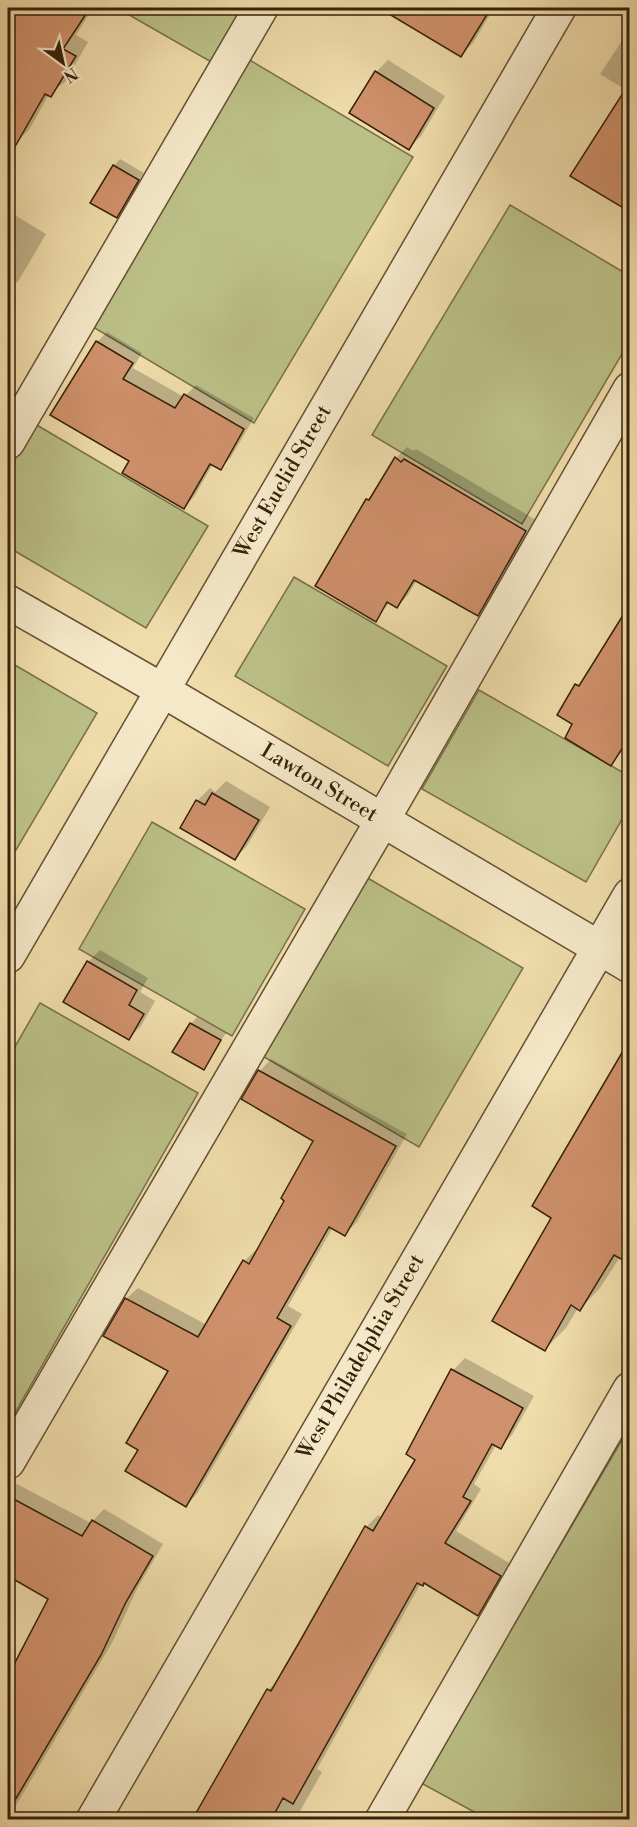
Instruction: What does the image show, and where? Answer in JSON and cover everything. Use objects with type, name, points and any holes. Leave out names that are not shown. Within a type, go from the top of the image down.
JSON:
[{"type":"street","points":[[8,442],[261,8]]},
{"type":"street","name":"West Euclid Street","points":[[8,956],[559,8]]},
{"type":"street","points":[[8,1462],[382,821],[630,389]]},
{"type":"street","name":"Lawton Street","points":[[8,602],[162,690],[630,966]]},
{"type":"street","name":"West Philadelphia Street","points":[[93,1820],[630,896]]},
{"type":"street","points":[[382,1820],[630,1389]]},
{"type":"green space","points":[[117,8],[246,8],[213,63]]},
{"type":"green space","points":[[248,59],[413,157],[254,423],[88,324]]},
{"type":"green space","points":[[510,205],[630,276],[629,342],[522,524],[372,435]]},
{"type":"green space","points":[[35,424],[208,526],[146,628],[8,547],[8,472]]},
{"type":"green space","points":[[294,577],[447,666],[388,766],[235,676]]},
{"type":"green space","points":[[8,661],[97,713],[16,850],[8,845]]},
{"type":"green space","points":[[479,690],[629,776],[629,807],[586,882],[422,789]]},
{"type":"green space","points":[[152,822],[305,909],[232,1036],[79,949]]},
{"type":"green space","points":[[364,876],[523,968],[419,1147],[259,1054]]},
{"type":"green space","points":[[40,1003],[198,1093],[8,1425],[8,1059]]},
{"type":"green space","points":[[629,1428],[630,1799],[618,1819],[487,1819],[421,1783]]},
{"type":"building","points":[[19,8],[90,8],[63,49],[76,56],[51,97],[45,94],[8,159],[8,26]]},
{"type":"building","points":[[379,8],[491,8],[461,57]]},
{"type":"building","points":[[375,71],[434,108],[409,150],[349,113]]},
{"type":"building","points":[[630,82],[630,212],[570,176]]},
{"type":"building","points":[[113,165],[139,180],[117,218],[90,203]]},
{"type":"building","points":[[96,341],[133,363],[123,379],[175,408],[184,394],[244,429],[221,470],[210,464],[184,509],[122,473],[129,461],[50,415]]},
{"type":"building","points":[[395,457],[401,462],[404,459],[526,531],[478,616],[414,580],[397,608],[387,602],[376,622],[315,586],[366,499],[369,500]]},
{"type":"building","points":[[630,604],[630,736],[611,766],[565,738],[572,724],[557,715],[575,684],[579,686]]},
{"type":"building","points":[[212,793],[259,820],[235,860],[180,828],[196,800],[205,805]]},
{"type":"building","points":[[87,961],[137,990],[129,1005],[144,1014],[129,1040],[63,1002]]},
{"type":"building","points":[[190,1023],[221,1040],[204,1070],[172,1052]]},
{"type":"building","points":[[630,1039],[630,1264],[614,1255],[580,1311],[571,1305],[545,1351],[492,1321],[551,1218],[532,1206]]},
{"type":"building","points":[[258,1070],[396,1146],[345,1236],[329,1227],[277,1318],[291,1326],[186,1507],[125,1471],[138,1450],[126,1443],[168,1371],[103,1336],[125,1298],[198,1337],[243,1260],[249,1264],[284,1201],[281,1198],[313,1141],[241,1099]]},
{"type":"building","points":[[451,1369],[523,1408],[501,1449],[492,1444],[463,1497],[471,1501],[445,1543],[501,1576],[478,1616],[424,1583],[423,1586],[417,1583],[293,1804],[283,1798],[271,1820],[192,1820],[267,1689],[271,1691],[365,1526],[373,1531],[415,1460],[406,1454]]},
{"type":"building","points":[[8,1496],[82,1536],[92,1520],[153,1556],[126,1602],[101,1655],[8,1812],[8,1676],[48,1599],[8,1576]]}]
